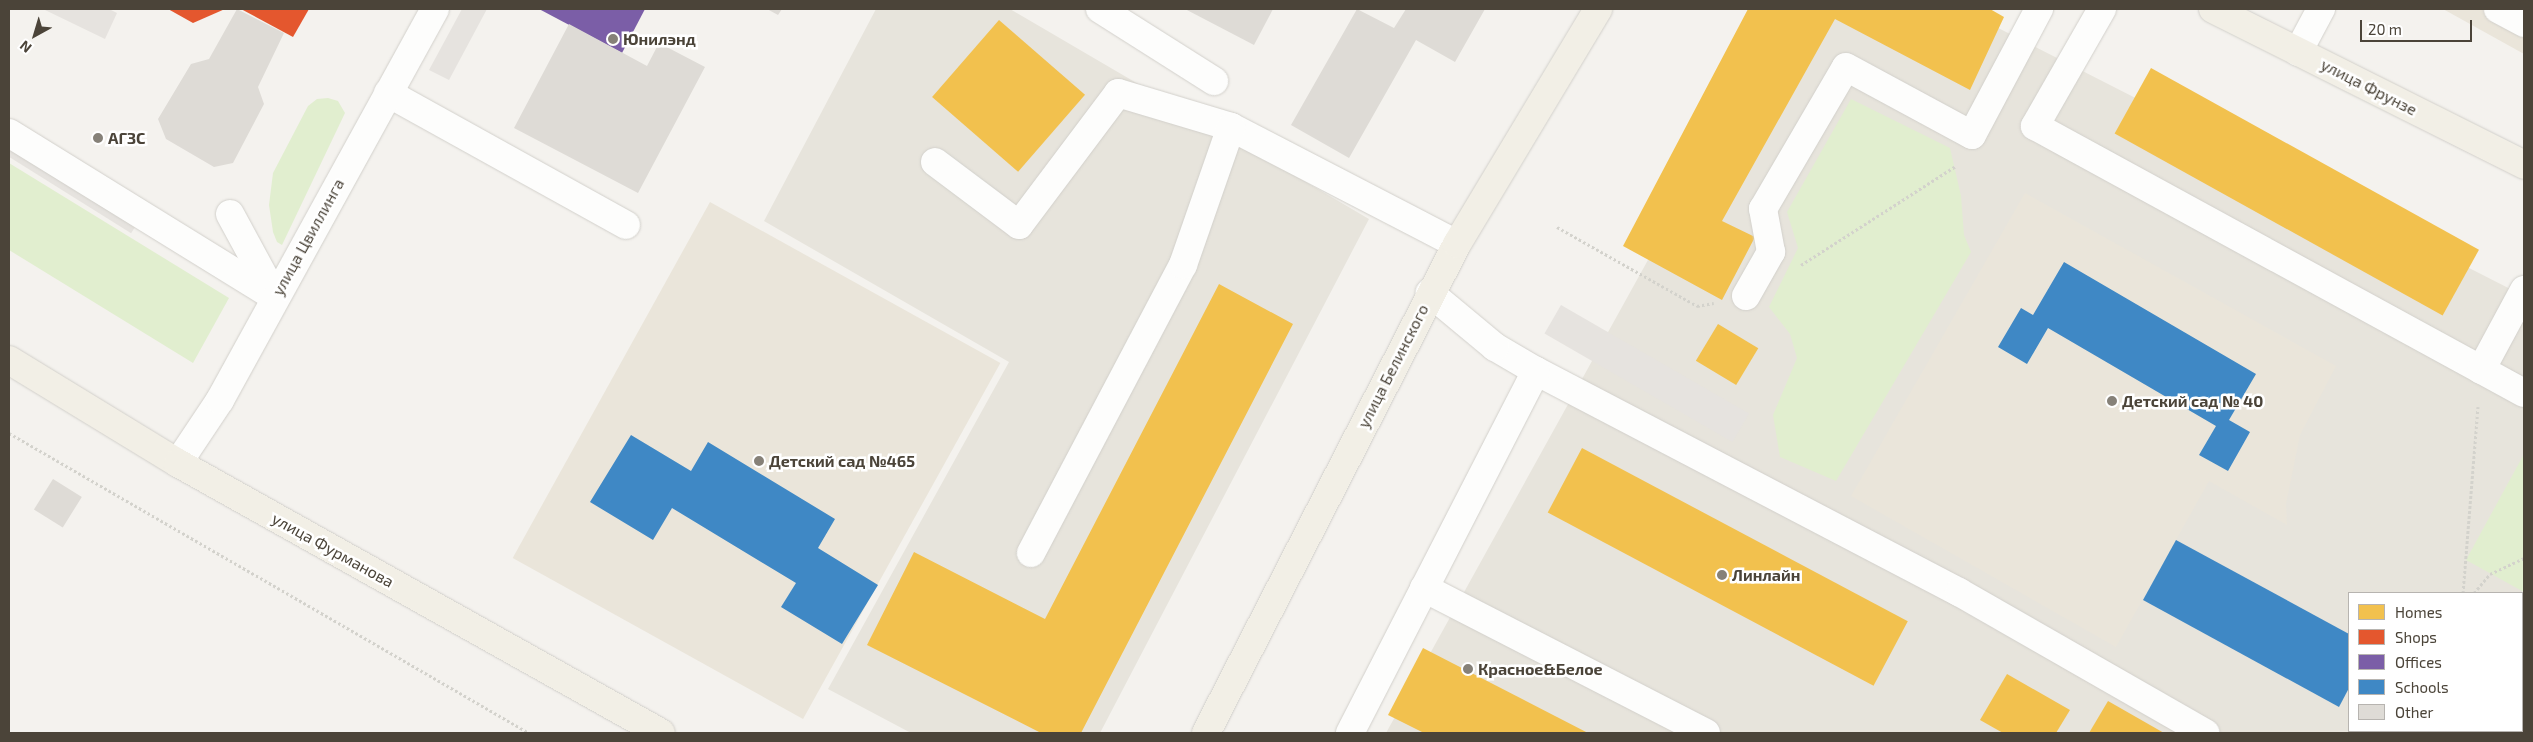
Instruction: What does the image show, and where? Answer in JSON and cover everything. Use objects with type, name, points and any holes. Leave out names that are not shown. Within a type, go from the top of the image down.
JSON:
[{"type":"main road","name":"улица Белинского","points":[[1206,733],[1430,293],[1457,244],[1598,9]]},
{"type":"main road","name":"улица Фрунзе","points":[[2213,9],[2524,165]]},
{"type":"main road","name":"улица Фурманова","points":[[9,360],[178,463],[661,733]]},
{"type":"street","points":[[1100,9],[1214,81]]},
{"type":"street","points":[[1746,296],[1771,252],[1763,209],[1846,67],[1972,135],[2039,9]]},
{"type":"street","points":[[2102,9],[2035,126],[2524,393]]},
{"type":"street","points":[[2298,52],[2321,9]]},
{"type":"street","points":[[2498,9],[2524,23]]},
{"type":"street","name":"улица Цвиллинга","points":[[178,463],[220,400],[388,93],[430,10]]},
{"type":"street","points":[[388,93],[626,225]]},
{"type":"street","points":[[935,162],[1019,224],[1118,93],[1231,127],[1457,244]]},
{"type":"street","points":[[1031,553],[1183,264],[1231,127]]},
{"type":"street","points":[[9,133],[275,297]]},
{"type":"street","points":[[230,214],[275,297]]},
{"type":"street","points":[[2482,370],[2524,290]]},
{"type":"street","points":[[1430,293],[1495,347],[1536,371],[1959,592],[2205,733]]},
{"type":"street","points":[[1350,733],[1536,371]]},
{"type":"street","points":[[1424,588],[1706,733]]},
{"type":"path","points":[[2463,592],[2482,370]]},
{"type":"path","points":[[9,433],[529,733]]},
{"type":"path","points":[[2475,592],[2490,574],[2524,558]]},
{"type":"shaded area","points":[[43,9],[109,9],[117,13],[105,39]]},
{"type":"shaded area","points":[[462,9],[487,9],[449,80],[429,70]]},
{"type":"shaded area","points":[[876,9],[1010,9],[1369,219],[1100,733],[911,733],[828,689],[1009,362],[764,221]]},
{"type":"shaded area","points":[[1787,9],[1961,9],[2524,296],[2524,733],[1386,733]]},
{"type":"shaded area","points":[[2443,9],[2524,9],[2524,54]]},
{"type":"shaded area","points":[[9,138],[140,220],[131,233],[9,157]]},
{"type":"shaded area","name":"Детский сад № 40","points":[[2025,193],[2336,366],[2300,435],[2286,504],[2287,525],[2209,481],[2116,647],[1851,496]]},
{"type":"shaded area","name":"Детский сад №465","points":[[710,202],[1000,363],[803,719],[513,558]]},
{"type":"shaded area","points":[[1561,305],[1749,413],[1732,442],[1544,334]]},
{"type":"green space","points":[[328,98],[338,101],[345,113],[282,245],[277,242],[273,232],[269,205],[273,173],[308,106],[317,99]]},
{"type":"green space","points":[[1851,99],[1950,148],[1961,196],[1964,235],[1971,252],[1836,481],[1780,457],[1773,415],[1797,358],[1790,334],[1769,307],[1798,248],[1787,212]]},
{"type":"green space","points":[[9,163],[229,298],[193,363],[9,250]]},
{"type":"green space","points":[[2524,454],[2524,592],[2466,560]]},
{"type":"building: Homes","points":[[1748,9],[1990,9],[2004,17],[1970,90],[1835,19],[1722,221],[1755,237],[1722,300],[1623,246]]},
{"type":"building: Homes","points":[[999,20],[1085,95],[1018,172],[932,97]]},
{"type":"building: Homes","points":[[2151,68],[2479,250],[2443,315],[2115,134]]},
{"type":"building: Homes","points":[[1219,284],[1293,324],[1081,733],[1041,733],[867,645],[914,552],[1045,619]]},
{"type":"building: Homes","points":[[1718,324],[1758,348],[1736,385],[1696,361]]},
{"type":"building: Homes","points":[[1582,448],[1908,621],[1874,686],[1548,512]]},
{"type":"building: Homes","points":[[1423,648],[1588,733],[1424,733],[1388,715]]},
{"type":"building: Homes","points":[[2007,674],[2070,710],[2056,733],[2003,733],[1980,720]]},
{"type":"building: Homes","points":[[2108,701],[2164,733],[2089,733]]},
{"type":"building: Shops","points":[[168,9],[225,9],[193,23]]},
{"type":"building: Shops","points":[[241,9],[309,9],[293,37]]},
{"type":"building: Offices","name":"Юнилэнд","points":[[539,9],[645,9],[622,53]]},
{"type":"building: Schools","points":[[2064,262],[2256,374],[2229,420],[2250,432],[2228,471],[2199,455],[2216,426],[2048,328],[2027,364],[1998,347],[2021,308],[2033,315]]},
{"type":"building: Schools","points":[[631,435],[691,471],[708,442],[835,519],[818,548],[878,585],[842,644],[781,607],[796,583],[672,508],[653,540],[590,502]]},
{"type":"building: Schools","points":[[2176,540],[2348,633],[2348,690],[2339,707],[2143,600]]},
{"type":"building: Other","points":[[237,9],[284,33],[258,87],[264,104],[233,163],[214,167],[166,139],[158,119],[191,64],[209,59]]},
{"type":"building: Other","points":[[767,9],[782,9],[778,15]]},
{"type":"building: Other","points":[[1185,9],[1273,9],[1254,45]]},
{"type":"building: Other","points":[[1357,9],[1394,28],[1406,9],[1485,9],[1455,62],[1416,40],[1349,158],[1291,125]]},
{"type":"building: Other","points":[[569,24],[647,66],[659,43],[705,67],[638,193],[514,128]]},
{"type":"building: Other","points":[[53,479],[82,497],[63,528],[34,510]]},
{"type":"place","name":"Юнилэнд","points":[[613,39]]},
{"type":"place","name":"АГЗС","points":[[98,138]]},
{"type":"place","name":"Детский сад № 40","points":[[2112,401]]},
{"type":"place","name":"Детский сад №465","points":[[759,461]]},
{"type":"place","name":"Линлайн","points":[[1722,575]]},
{"type":"place","name":"Красное&Белое","points":[[1468,669]]}]
